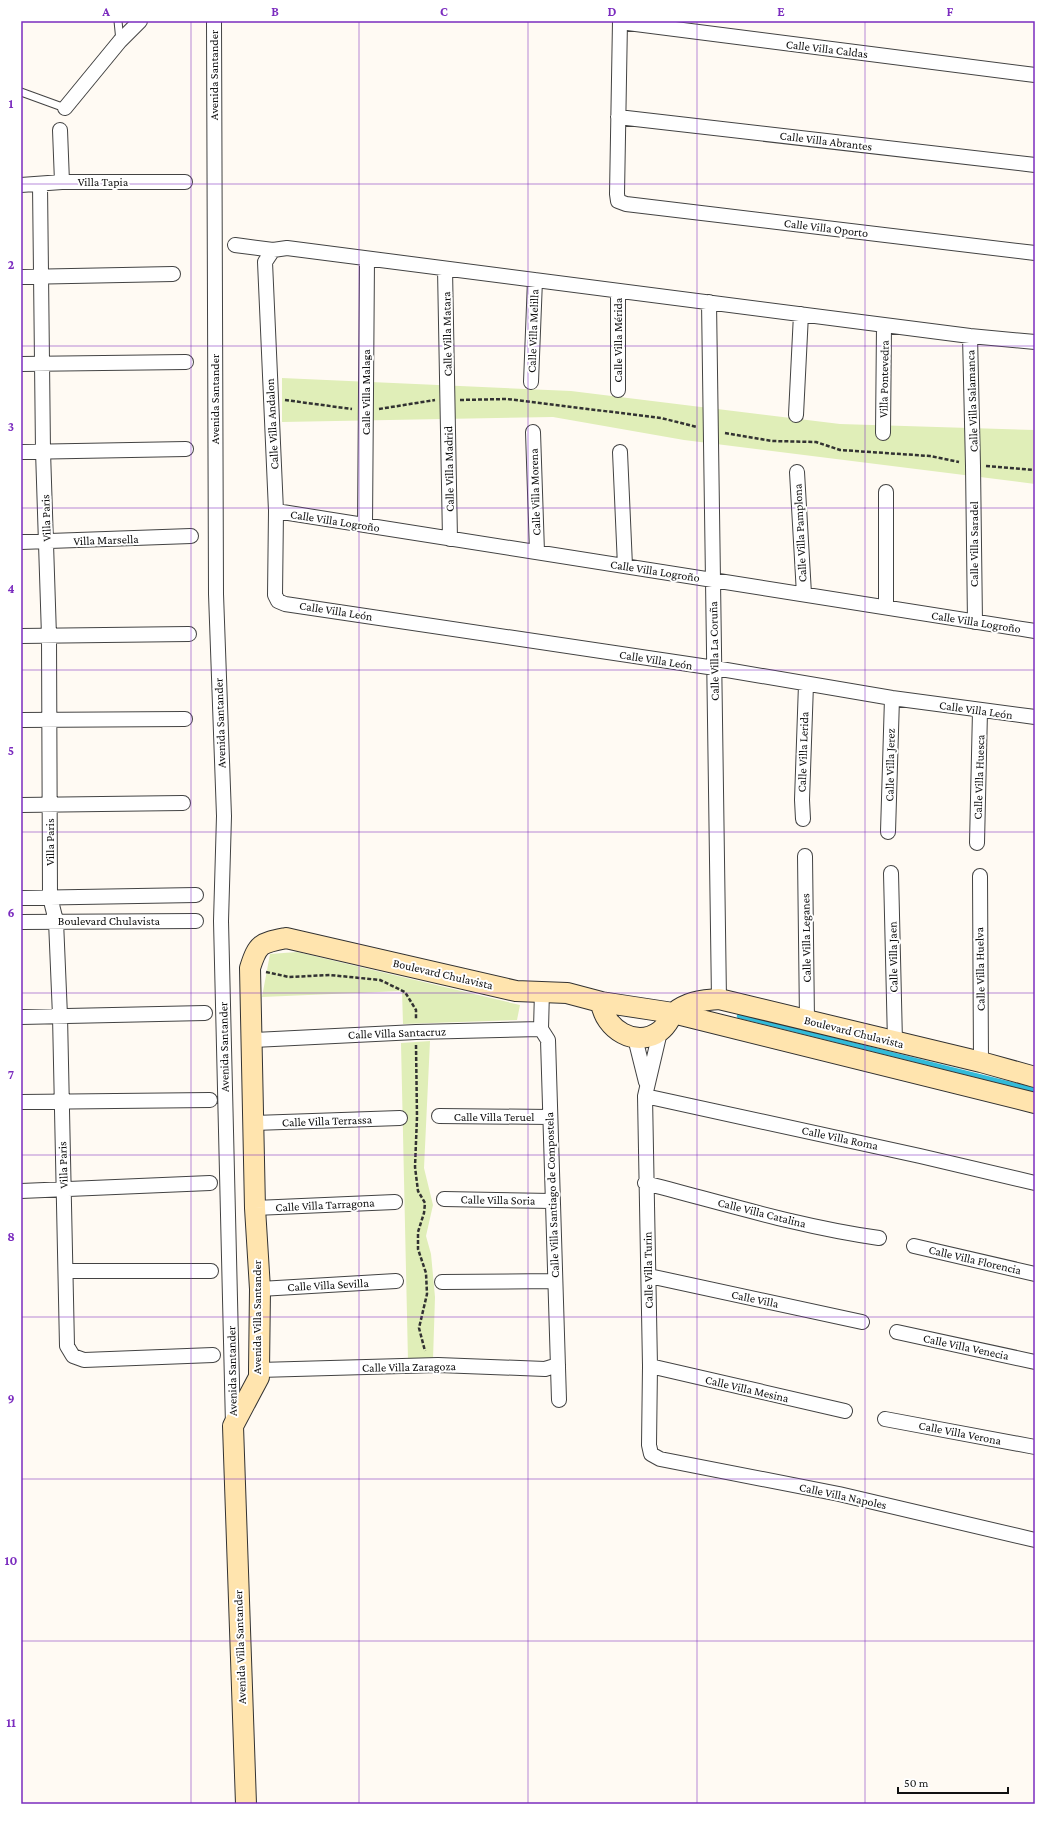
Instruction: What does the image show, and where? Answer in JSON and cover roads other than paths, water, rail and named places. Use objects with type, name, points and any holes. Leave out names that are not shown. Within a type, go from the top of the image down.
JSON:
[{"type":"street","points":[[65,108],[120,41],[140,21]]},
{"type":"street","name":"Avenida Santander","points":[[214,21],[216,594],[224,816],[221,929],[233,1426]]},
{"type":"street","points":[[618,117],[620,22]]},
{"type":"street","name":"Calle Villa Caldas","points":[[620,22],[1035,75]]},
{"type":"street","name":"Calle Villa Abrantes","points":[[618,117],[1035,166]]},
{"type":"street","name":"Calle Villa Oporto","points":[[618,117],[617,194],[618,201],[626,204],[1035,253]]},
{"type":"street","points":[[60,130],[62,182]]},
{"type":"street","name":"Villa Tapia","points":[[21,185],[40,185],[62,182],[185,182]]},
{"type":"street","name":"Villa Paris","points":[[40,185],[43,451],[49,636],[50,897],[56,922],[60,1016],[67,1346],[73,1356],[84,1360],[213,1355]]},
{"type":"street","points":[[235,245],[273,250],[287,248],[970,336],[1035,342]]},
{"type":"street","name":"Calle Villa Andalon","points":[[273,250],[265,262],[276,511],[275,595],[278,601]]},
{"type":"street","name":"Calle Villa Malaga","points":[[365,525],[367,258]]},
{"type":"street","name":"Calle Villa Matara","points":[[445,269],[448,400]]},
{"type":"street","points":[[21,277],[173,274]]},
{"type":"street","name":"Calle Villa Melilla","points":[[531,382],[535,280]]},
{"type":"street","name":"Calle Villa Mérida","points":[[618,291],[618,390]]},
{"type":"street","name":"Calle Villa La Coruña","points":[[709,302],[719,999]]},
{"type":"street","points":[[796,414],[801,314]]},
{"type":"street","name":"Villa Pontevedra","points":[[883,433],[884,325]]},
{"type":"street","name":"Calle Villa Salamanca","points":[[970,336],[974,466]]},
{"type":"street","points":[[21,364],[186,362]]},
{"type":"street","name":"Calle Villa Madrid","points":[[448,400],[450,539]]},
{"type":"street","name":"Calle Villa Morena","points":[[533,432],[537,552]]},
{"type":"street","points":[[21,452],[186,449]]},
{"type":"street","points":[[620,452],[625,566]]},
{"type":"street","name":"Calle Villa Saradel","points":[[974,466],[974,622]]},
{"type":"street","name":"Calle Villa Pamplona","points":[[797,472],[804,594]]},
{"type":"street","points":[[886,492],[886,608]]},
{"type":"street","name":"Calle Villa Logroño","points":[[276,511],[1035,631]]},
{"type":"street","name":"Villa Marsella","points":[[21,542],[191,536]]},
{"type":"street","name":"Calle Villa León","points":[[278,601],[285,604],[715,668],[892,698],[980,711],[1035,717]]},
{"type":"street","points":[[21,636],[189,634]]},
{"type":"street","name":"Calle Villa Lerida","points":[[803,820],[802,800],[806,684]]},
{"type":"street","name":"Calle Villa Jerez","points":[[888,832],[892,698]]},
{"type":"street","name":"Calle Villa Huesca","points":[[977,843],[980,711]]},
{"type":"street","points":[[21,720],[185,719]]},
{"type":"street","points":[[21,804],[183,803]]},
{"type":"street","name":"Calle Villa Leganes","points":[[805,856],[807,1020]]},
{"type":"street","name":"Calle Villa Jaen","points":[[891,873],[895,1042]]},
{"type":"street","name":"Calle Villa Huelva","points":[[980,876],[981,1062]]},
{"type":"street","name":"Boulevard Chulavista","points":[[21,898],[196,895]]},
{"type":"street","name":"Boulevard Chulavista","points":[[21,922],[196,921]]},
{"type":"street","name":"Boulevard Chulavista","points":[[250,968],[255,952],[265,942],[286,938],[516,991],[566,992],[601,1002],[674,1013],[1035,1103]]},
{"type":"street","name":"Avenida Villa Santander","points":[[246,1804],[233,1426],[259,1377],[260,1289],[255,1208],[250,968]]},
{"type":"street","name":"Calle Villa Santiago de Compostela","points":[[542,991],[541,1029],[548,1040],[554,1281],[559,1400]]},
{"type":"street","name":"Boulevard Chulavista","points":[[660,1032],[669,1022],[674,1013],[689,1004],[704,1000],[719,999],[981,1062],[1035,1077]]},
{"type":"street","points":[[601,1002],[602,1012],[609,1023],[620,1033],[635,1038],[660,1032]]},
{"type":"street","points":[[21,1017],[205,1013]]},
{"type":"street","name":"Calle Villa Santacruz","points":[[252,1040],[416,1032],[541,1029]]},
{"type":"street","name":"Calle Villa Turin","points":[[646,1090],[660,1032]]},
{"type":"street","name":"Calle Villa Turin","points":[[635,1038],[646,1090],[646,1183],[650,1366],[648,1445],[651,1454]]},
{"type":"street","name":"Calle Villa Roma","points":[[646,1090],[1035,1183]]},
{"type":"street","points":[[21,1102],[210,1100]]},
{"type":"street","name":"Calle Villa Teruel","points":[[439,1116],[550,1117]]},
{"type":"street","name":"Calle Villa Terrassa","points":[[254,1122],[400,1118]]},
{"type":"street","name":"Calle Villa Catalina","points":[[646,1183],[846,1234],[879,1238]]},
{"type":"street","points":[[21,1191],[210,1184]]},
{"type":"street","name":"Calle Villa Soria","points":[[444,1200],[552,1201]]},
{"type":"street","name":"Calle Villa Tarragona","points":[[255,1208],[395,1202]]},
{"type":"street","name":"Calle Villa Florencia","points":[[914,1246],[1035,1274]]},
{"type":"street","points":[[66,1271],[211,1271]]},
{"type":"street","name":"Calle Villa","points":[[649,1276],[862,1322]]},
{"type":"street","name":"Calle Villa Sevilla","points":[[260,1289],[396,1281]]},
{"type":"street","points":[[442,1282],[554,1281]]},
{"type":"street","name":"Calle Villa Venecia","points":[[897,1332],[1035,1362]]},
{"type":"street","name":"Calle Villa Zaragoza","points":[[259,1370],[438,1365],[545,1369],[558,1365]]},
{"type":"street","name":"Calle Villa Mesina","points":[[650,1366],[845,1411]]},
{"type":"street","name":"Calle Villa Verona","points":[[885,1420],[1035,1447]]},
{"type":"street","name":"Calle Villa Napoles","points":[[651,1454],[660,1459],[839,1494],[1035,1540]]},
{"type":"lane","points":[[118,21],[120,41]]},
{"type":"lane","points":[[21,92],[65,108]]},
{"type":"waterway","points":[[739,1016],[1035,1090]]}]
